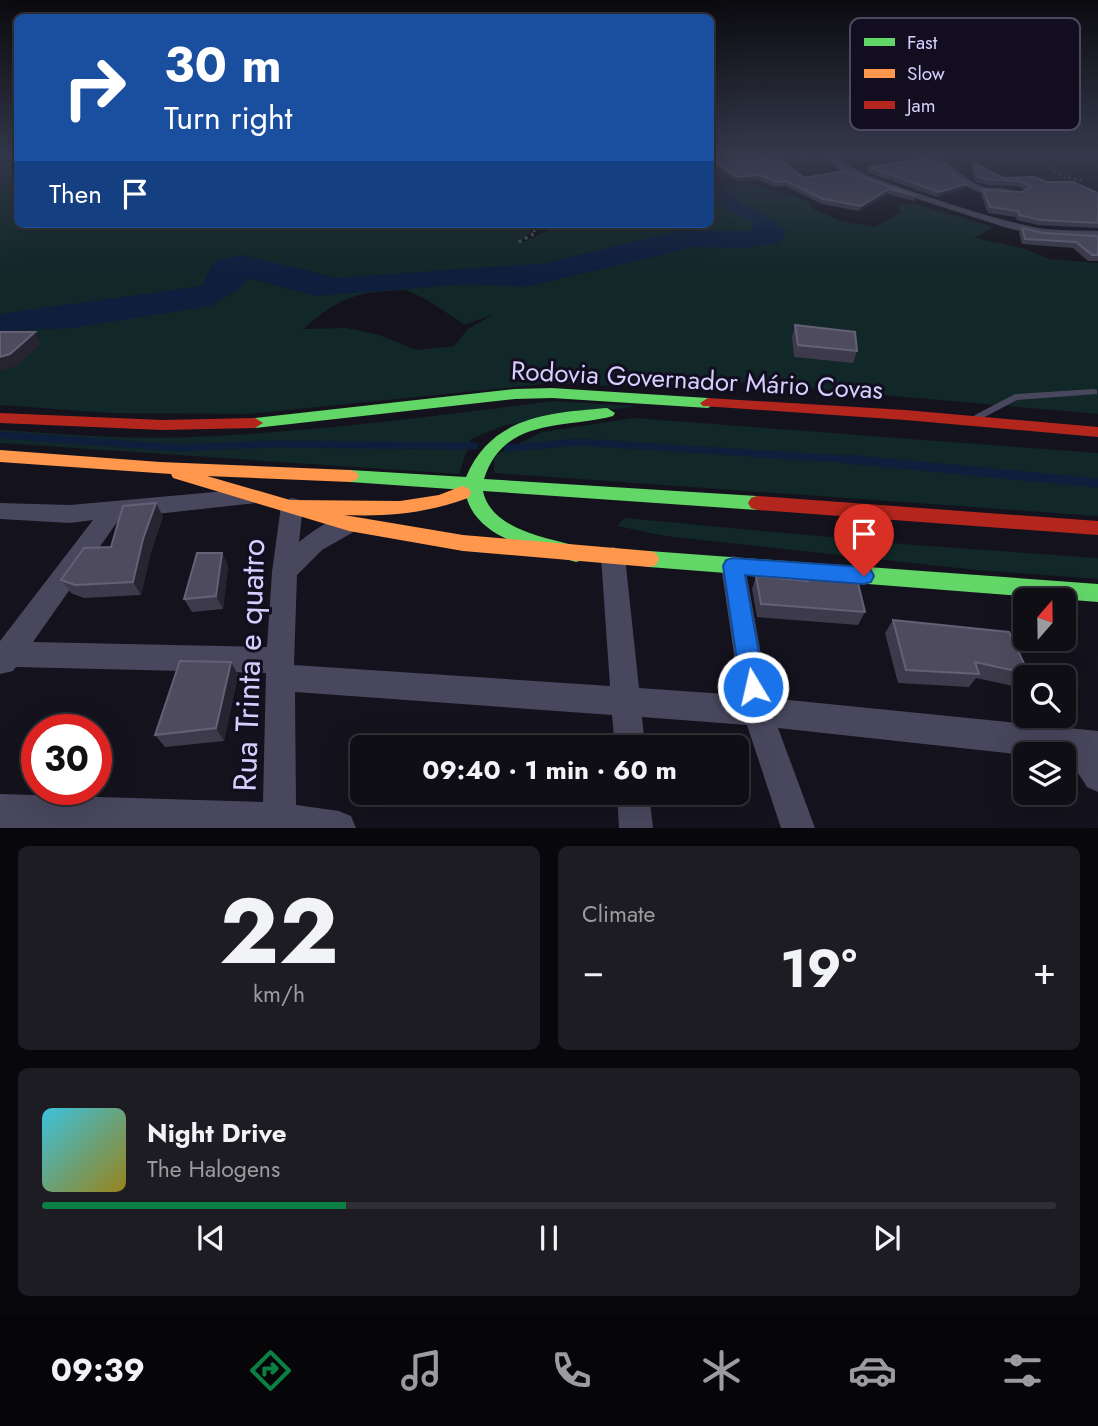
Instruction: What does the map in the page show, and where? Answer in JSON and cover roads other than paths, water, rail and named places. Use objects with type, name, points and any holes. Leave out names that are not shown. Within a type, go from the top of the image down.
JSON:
[{"type":"main road","name":"Rodovia Governador Mário Covas","points":[[0,418],[169,425],[261,423],[503,394],[552,393],[1096,431]]},
{"type":"main road","points":[[576,554],[502,528],[479,506],[474,497],[478,461],[491,446],[536,424],[579,415],[719,404]]},
{"type":"main road","points":[[0,456],[160,468],[302,472],[474,483],[1098,528]]},
{"type":"main road","points":[[160,468],[349,524],[463,543],[613,557],[1098,593]]},
{"type":"main road","points":[[292,506],[360,508],[425,504],[459,495],[474,483]]},
{"type":"street","points":[[915,195],[1030,230],[1086,233],[1098,243]]},
{"type":"street","points":[[0,511],[70,514],[253,496]]},
{"type":"street","name":"Rua Trinta e quatro","points":[[279,823],[278,669],[284,572],[292,506]]},
{"type":"street","points":[[2,658],[113,510]]},
{"type":"street","points":[[284,572],[328,531],[349,524]]},
{"type":"street","points":[[613,557],[629,735]]},
{"type":"street","points":[[733,566],[757,711],[799,828]]},
{"type":"street","points":[[2,658],[278,669],[757,711],[1088,746],[1098,776]]},
{"type":"street","points":[[634,805],[636,828]]},
{"type":"street","points":[[0,811],[339,828]]},
{"type":"lane","points":[[972,421],[1015,397],[1094,392]]},
{"type":"water","points":[[714,195],[733,195],[742,204],[769,217],[786,230],[780,243],[744,248],[695,247],[525,287],[467,284],[316,296],[248,278],[236,291],[210,306],[71,328],[0,331],[0,314],[202,286],[214,261],[243,255],[337,278],[545,263],[677,231],[751,231],[753,222],[714,201]]},
{"type":"waterway","points":[[0,435],[180,448],[269,444],[475,446]]},
{"type":"waterway","points":[[507,448],[580,442],[858,460]]},
{"type":"waterway","points":[[846,459],[858,460]]},
{"type":"waterway","points":[[858,460],[871,461]]},
{"type":"waterway","points":[[858,460],[1098,483]]}]
